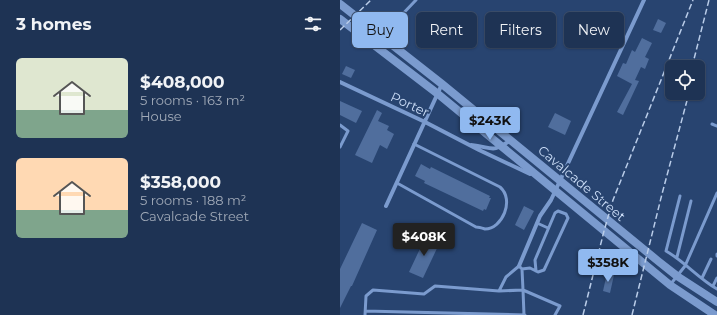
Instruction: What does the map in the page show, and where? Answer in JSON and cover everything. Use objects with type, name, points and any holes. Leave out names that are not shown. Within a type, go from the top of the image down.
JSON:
[{"type":"main road","name":"Cavalcade Street","points":[[340,4],[352,13]]},
{"type":"main road","name":"Cavalcade Street","points":[[340,19],[438,94],[670,285],[710,314]]},
{"type":"main road","name":"Cavalcade Street","points":[[396,48],[677,276],[717,302]]},
{"type":"main road","points":[[617,242],[624,233]]},
{"type":"street","points":[[520,267],[537,223],[560,180],[644,0]]},
{"type":"street","name":"Porter","points":[[340,82],[541,179]]},
{"type":"street","points":[[386,206],[442,84]]},
{"type":"street","points":[[501,147],[511,140]]},
{"type":"street","name":"Porter","points":[[470,145],[481,146],[489,150],[501,147]]},
{"type":"lane","points":[[405,12],[416,0]]},
{"type":"lane","points":[[712,124],[717,126]]},
{"type":"lane","points":[[340,125],[348,130],[340,147]]},
{"type":"lane","points":[[396,183],[476,226],[486,229],[493,226],[500,220],[507,206],[508,198],[506,192],[500,187],[414,144]]},
{"type":"lane","points":[[670,285],[685,266],[717,193]]},
{"type":"lane","points":[[680,196],[666,251],[677,257],[685,266],[717,289]]},
{"type":"lane","points":[[677,257],[691,200]]},
{"type":"lane","points":[[498,290],[506,277],[520,267],[530,268],[536,271],[541,272],[544,270],[567,216],[556,211],[535,260],[536,271]]},
{"type":"lane","points":[[537,223],[548,228]]},
{"type":"lane","points":[[702,278],[711,259]]},
{"type":"lane","points":[[520,267],[523,290],[524,315],[365,313],[366,296],[373,290],[424,294],[436,286],[523,290],[560,306],[555,315]]},
{"type":"lane","points":[[713,286],[717,278]]},
{"type":"building","points":[[658,19],[666,23],[661,33],[653,30]]},
{"type":"building","points":[[642,38],[652,43],[645,57],[649,59],[645,69],[641,67],[635,80],[639,81],[623,115],[617,112],[632,84],[617,76],[623,63],[626,64],[632,50],[635,52]]},
{"type":"building","points":[[346,66],[355,70],[351,78],[342,74]]},
{"type":"building","points":[[340,101],[362,111],[356,123],[340,115]]},
{"type":"building","points":[[377,110],[382,113],[378,121],[389,126],[387,130],[394,134],[387,149],[380,145],[372,163],[355,155]]},
{"type":"building","points":[[555,113],[571,121],[565,135],[548,127]]},
{"type":"building","points":[[421,164],[430,169],[431,167],[490,196],[489,198],[491,198],[486,210],[484,209],[483,211],[424,183],[425,181],[415,176]]},
{"type":"building","points":[[524,206],[534,211],[524,230],[515,225]]},
{"type":"building","points":[[362,223],[377,230],[352,286],[340,308],[340,269]]},
{"type":"building","points":[[426,236],[440,242],[423,278],[409,272]]},
{"type":"building","points":[[607,273],[614,275],[610,293],[603,291]]},
{"type":"railway","points":[[340,30],[371,0]]},
{"type":"railway","points":[[583,315],[613,200],[693,0]]},
{"type":"railway","points":[[694,60],[709,0]]},
{"type":"railway","points":[[632,315],[687,100]]}]
